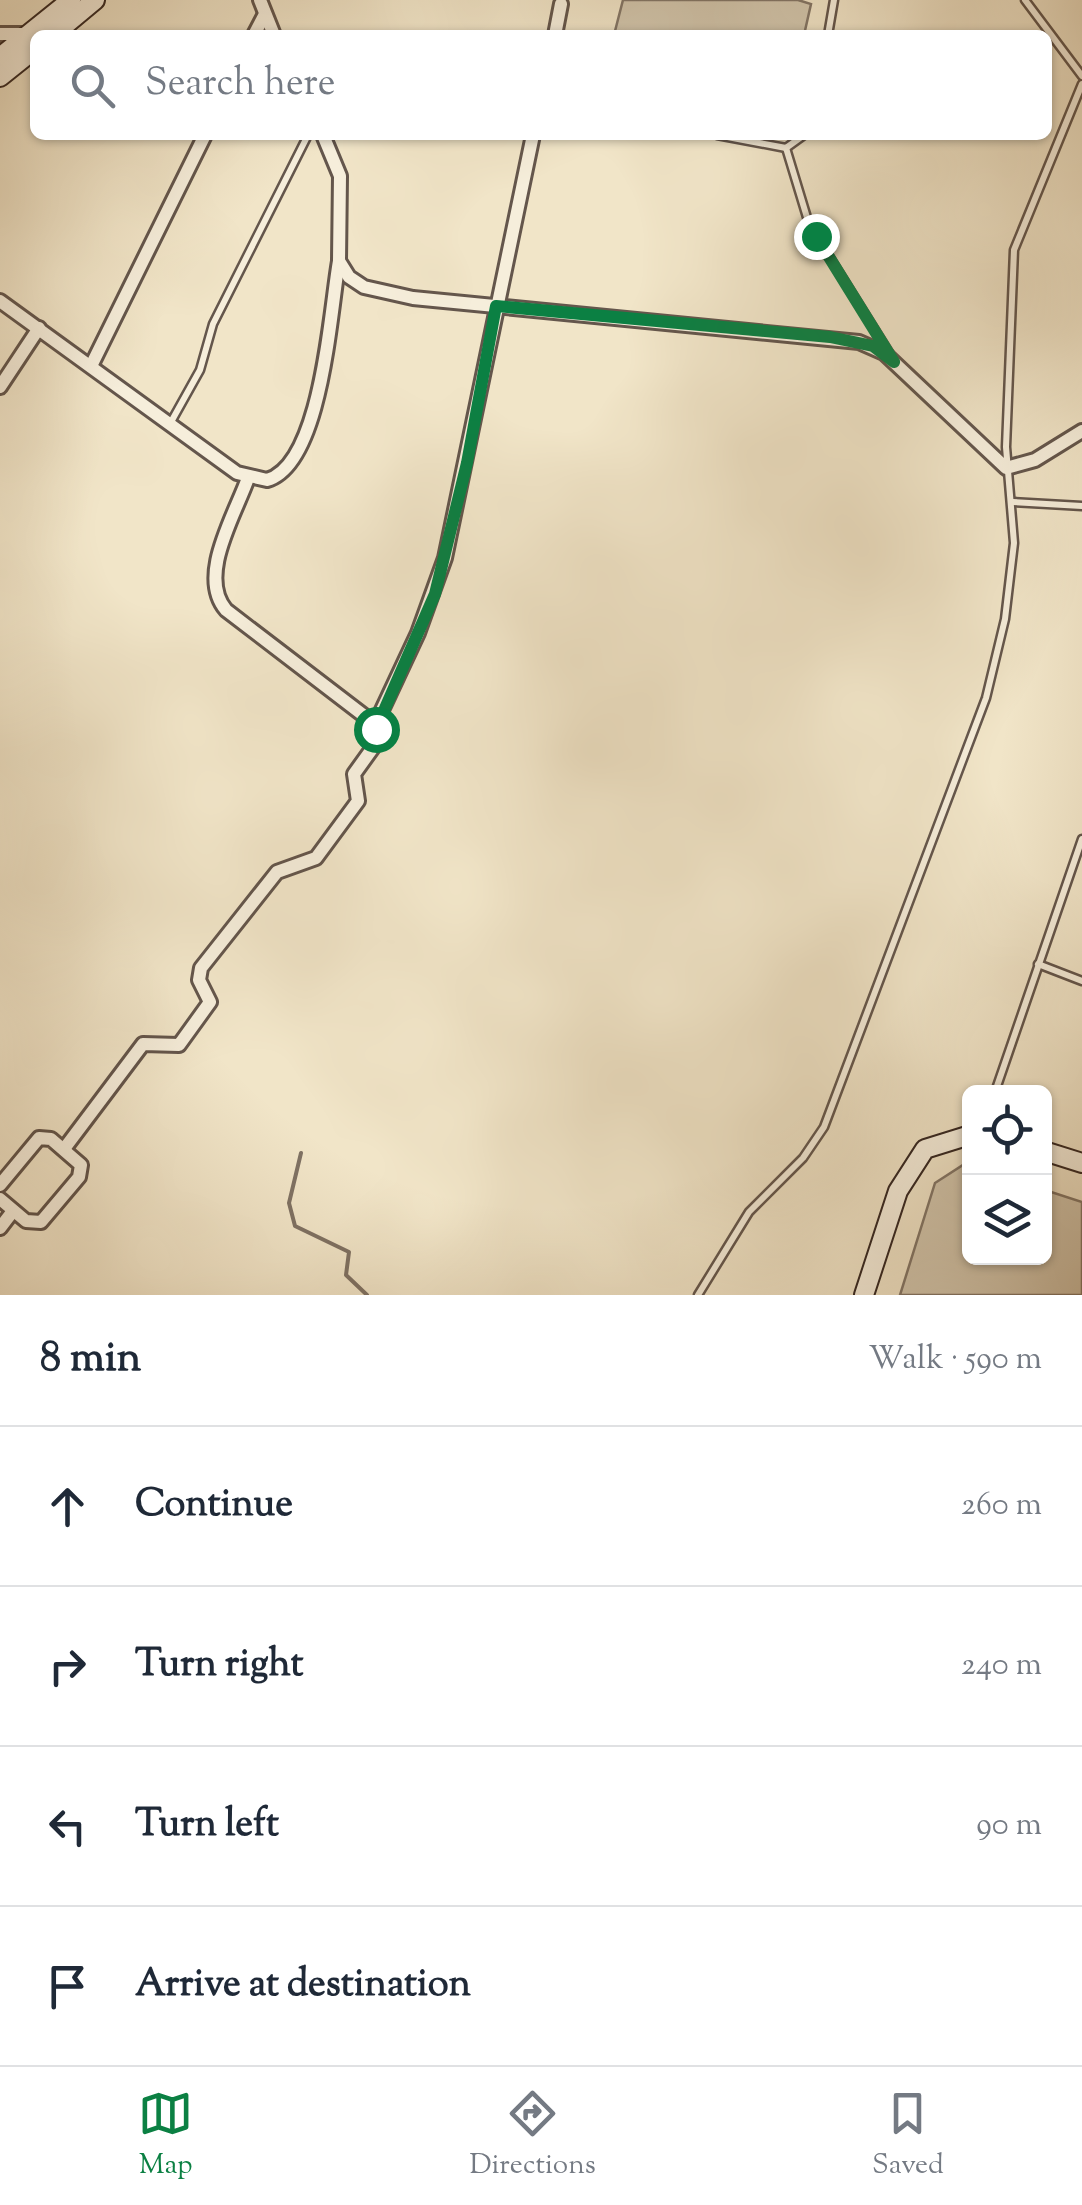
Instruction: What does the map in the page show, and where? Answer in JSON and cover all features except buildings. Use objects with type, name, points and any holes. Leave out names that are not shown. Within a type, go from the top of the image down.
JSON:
[{"type":"main road","points":[[43,30],[71,0]]},
{"type":"main road","points":[[59,30],[95,0]]},
{"type":"main road","points":[[0,57],[30,43]]},
{"type":"main road","points":[[0,77],[30,44]]},
{"type":"main road","points":[[864,1295],[898,1192],[924,1149],[962,1137]]},
{"type":"main road","points":[[1052,1154],[1082,1163]]},
{"type":"street","points":[[260,0],[272,30]]},
{"type":"street","points":[[556,30],[561,4]]},
{"type":"street","points":[[257,30],[265,14]]},
{"type":"street","points":[[0,34],[30,42]]},
{"type":"street","points":[[92,364],[203,140]]},
{"type":"street","points":[[0,300],[248,478],[267,480],[283,473],[308,434],[339,261],[340,176],[325,140]]},
{"type":"street","points":[[64,1149],[143,1044],[179,1045],[210,1002],[199,980],[201,968],[277,872],[316,858],[357,804],[359,793],[354,774],[377,742],[374,726],[435,594],[467,463],[532,140]]},
{"type":"street","points":[[339,261],[348,277],[364,287],[496,306],[830,337],[873,346],[1006,468],[1036,460],[1082,431]]},
{"type":"street","points":[[0,387],[38,328]]},
{"type":"street","points":[[248,478],[215,570],[215,594],[226,610],[374,726]]},
{"type":"street","points":[[0,1185],[39,1138],[51,1139],[81,1165],[81,1172],[45,1219],[30,1223],[0,1199]]},
{"type":"street","points":[[0,1228],[13,1212]]},
{"type":"lane","points":[[829,30],[834,0]]},
{"type":"lane","points":[[1024,0],[1047,30]]},
{"type":"lane","points":[[1052,37],[1082,76]]},
{"type":"lane","points":[[698,1295],[748,1212],[803,1158],[824,1127],[986,698],[1011,577],[1013,502],[1006,468],[1014,250],[1082,84]]},
{"type":"lane","points":[[171,424],[200,370],[213,324],[305,140]]},
{"type":"lane","points":[[743,140],[786,148],[797,140]]},
{"type":"lane","points":[[786,148],[808,224],[894,362]]},
{"type":"lane","points":[[1013,502],[1082,506]]},
{"type":"lane","points":[[997,1085],[1082,839]]},
{"type":"lane","points":[[1038,964],[1082,982]]},
{"type":"shaded area","points":[[623,0],[798,0],[811,4],[805,30],[615,30]]},
{"type":"shaded area","points":[[962,1166],[962,1265],[1052,1265],[1052,1192],[1082,1202],[1082,1295],[900,1295],[935,1183]]},
{"type":"waterway","points":[[301,1153],[289,1203],[295,1226],[349,1252],[346,1275],[367,1295]]},
{"type":"route","points":[[376,729],[374,726],[435,594],[467,463],[496,306],[830,337],[873,346],[894,362],[816,236]]}]
